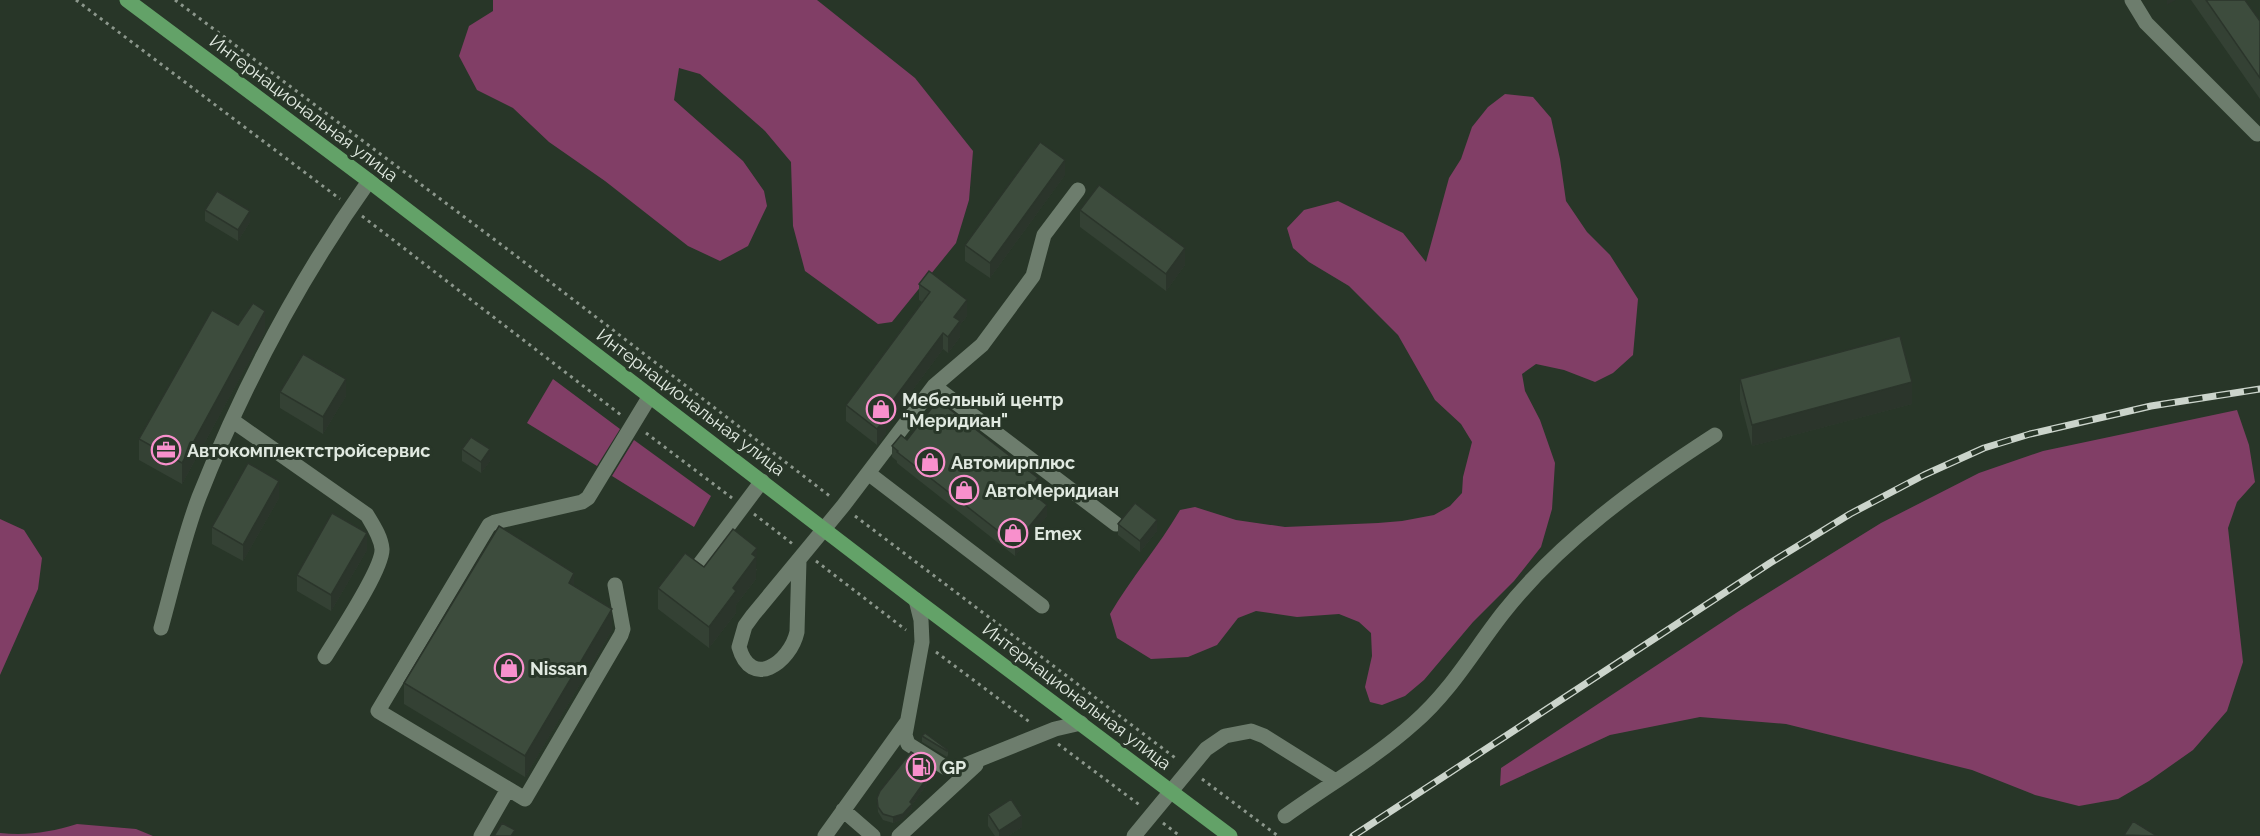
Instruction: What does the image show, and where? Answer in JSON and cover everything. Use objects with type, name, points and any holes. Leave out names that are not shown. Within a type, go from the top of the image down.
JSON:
[{"type":"main road","name":"Интернациональная улица","points":[[127,0],[369,181],[916,600],[1230,836]]},
{"type":"street","points":[[2132,0],[2146,23],[2257,134]]},
{"type":"street","points":[[161,628],[199,498],[233,421],[284,315],[350,207],[369,181]]},
{"type":"street","points":[[799,560],[795,642],[780,663],[773,668],[754,668],[745,662],[739,647],[745,626],[843,506],[934,386],[982,345],[1033,276],[1044,235],[1078,190]]},
{"type":"street","points":[[934,386],[1116,524]]},
{"type":"street","points":[[615,585],[623,629],[621,635],[525,799],[378,711],[489,525],[582,502],[588,498],[650,396]]},
{"type":"street","points":[[233,421],[367,515],[377,533],[382,548],[381,560],[325,657]]},
{"type":"street","points":[[1285,816],[1334,780],[1381,750],[1415,723],[1440,698],[1466,666],[1503,613],[1566,548],[1654,474],[1715,435]]},
{"type":"street","points":[[868,473],[1041,606]]},
{"type":"street","points":[[696,569],[762,481]]},
{"type":"street","points":[[916,600],[921,620],[922,642],[905,735],[908,744],[946,768],[958,768],[1055,729],[1081,723]]},
{"type":"street","points":[[825,836],[909,719]]},
{"type":"street","points":[[1134,836],[1206,749],[1225,736],[1251,731],[1264,736],[1334,780]]},
{"type":"street","points":[[899,836],[983,758]]},
{"type":"street","points":[[481,836],[508,789]]},
{"type":"street","points":[[843,810],[873,836]]},
{"type":"path","points":[[175,0],[1278,836]]},
{"type":"shaded area","points":[[493,0],[817,0],[915,78],[973,151],[969,200],[956,243],[892,322],[878,324],[805,271],[793,226],[791,162],[765,131],[700,74],[679,68],[674,100],[743,161],[764,191],[767,206],[748,246],[720,261],[688,246],[605,181],[549,142],[513,108],[477,90],[459,56],[469,26],[493,11]]},
{"type":"shaded area","points":[[1505,94],[1533,97],[1551,118],[1566,201],[1587,232],[1610,255],[1638,299],[1633,355],[1613,373],[1595,382],[1564,370],[1536,364],[1522,374],[1525,391],[1540,420],[1555,463],[1552,509],[1541,547],[1514,581],[1473,622],[1424,680],[1405,696],[1382,705],[1370,702],[1365,687],[1372,656],[1371,633],[1359,622],[1339,614],[1297,617],[1256,611],[1238,618],[1217,645],[1188,657],[1151,659],[1117,638],[1110,614],[1180,510],[1195,507],[1236,520],[1285,527],[1378,523],[1434,515],[1450,506],[1462,493],[1463,477],[1472,442],[1461,424],[1435,400],[1398,335],[1349,286],[1309,262],[1293,248],[1287,228],[1304,210],[1338,201],[1403,233],[1426,262],[1449,178],[1461,159],[1472,127],[1488,107]]},
{"type":"shaded area","points":[[553,379],[620,429],[597,466],[527,423]]},
{"type":"shaded area","points":[[2237,410],[2249,445],[2255,482],[2237,502],[2228,528],[2243,662],[2227,711],[2193,750],[2149,781],[2118,799],[2079,806],[2035,795],[1972,770],[1786,724],[1700,717],[1610,735],[1500,786],[1501,768],[1739,611],[1881,523],[1979,473],[2043,451]]},
{"type":"shaded area","points":[[634,440],[711,496],[694,527],[612,476]]},
{"type":"shaded area","points":[[0,519],[24,530],[42,558],[38,589],[0,675]]},
{"type":"shaded area","points":[[77,824],[136,829],[153,836],[0,836],[0,833],[39,833]]},
{"type":"building","points":[[2206,0],[2245,0],[2260,21],[2260,78]]},
{"type":"building","points":[[1040,142],[1065,160],[990,263],[965,245]]},
{"type":"building","points":[[1099,185],[1185,248],[1166,274],[1080,210]]},
{"type":"building","points":[[217,191],[250,211],[238,230],[205,210]]},
{"type":"building","points":[[929,271],[967,300],[954,317],[960,321],[948,337],[943,333],[882,415],[886,418],[877,429],[846,405],[930,292],[919,284]]},
{"type":"building","points":[[253,303],[265,311],[182,463],[139,439],[212,310],[238,325]]},
{"type":"building","points":[[1900,336],[1912,382],[1752,425],[1740,379]]},
{"type":"building","points":[[303,354],[346,379],[323,417],[280,392]]},
{"type":"building","points":[[938,400],[1038,478],[1028,490],[1047,505],[1015,544],[892,446],[901,435],[907,440]]},
{"type":"building","points":[[471,437],[490,449],[481,462],[462,449]]},
{"type":"building","points":[[248,463],[279,481],[243,545],[212,527]]},
{"type":"building","points":[[1135,503],[1157,520],[1140,541],[1118,524]]},
{"type":"building","points":[[332,513],[367,533],[331,595],[297,575]]},
{"type":"building","name":"Nissan","points":[[499,526],[574,573],[569,583],[612,609],[525,756],[404,683]]},
{"type":"building","points":[[733,529],[757,548],[752,554],[756,557],[733,588],[736,591],[709,627],[658,588],[685,553],[704,567]]},
{"type":"building","points":[[925,733],[948,750],[922,736]]},
{"type":"building","points":[[911,752],[935,767],[910,802],[912,804],[903,814],[893,817],[883,814],[878,807],[877,798],[880,791]]},
{"type":"building","points":[[1011,799],[1022,816],[999,831],[988,814]]},
{"type":"building","points":[[2133,821],[2157,836],[2124,835]]},
{"type":"building","points":[[502,823],[515,830],[511,836],[494,836]]},
{"type":"railway","points":[[1353,836],[1770,563],[1850,514],[1924,475],[1984,448],[2030,434],[2151,406],[2260,389]]},
{"type":"place","name":"Мебельный центр \"Меридиан\"","points":[[881,409]]},
{"type":"place","name":"Автокомплектстройсервис","points":[[166,450]]},
{"type":"place","name":"Автомирплюс","points":[[930,462]]},
{"type":"place","name":"АвтоМеридиан","points":[[964,490]]},
{"type":"place","name":"Emex","points":[[1013,533]]},
{"type":"place","name":"Nissan","points":[[509,668]]},
{"type":"place","name":"GP","points":[[921,767]]}]
